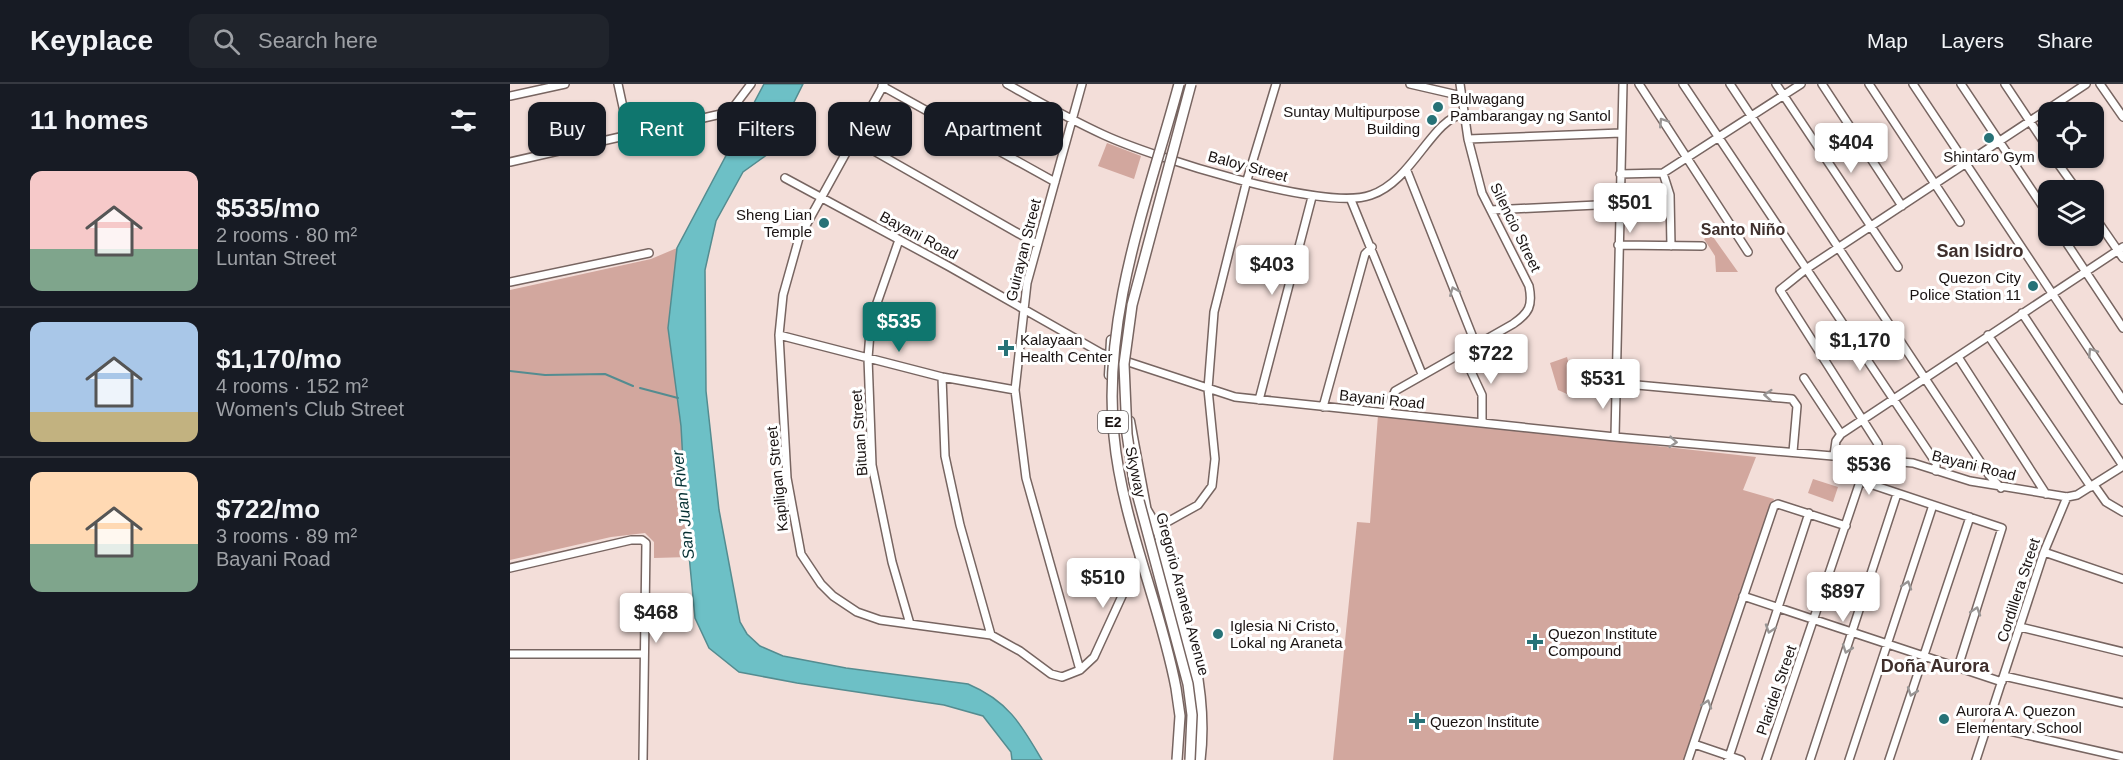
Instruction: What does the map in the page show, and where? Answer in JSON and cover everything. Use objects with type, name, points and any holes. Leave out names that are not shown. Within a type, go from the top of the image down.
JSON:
[{"type":"highway","name":"Skyway","points":[[1176,760],[1179,716],[1175,679],[1122,484],[1114,437],[1111,360],[1119,302],[1169,122],[1177,84]]},
{"type":"highway","name":"Skyway","points":[[1192,84],[1132,304],[1124,364],[1127,434],[1134,482],[1188,684],[1192,715],[1192,760]]},
{"type":"highway","points":[[1147,511],[1160,538],[1196,660],[1203,714],[1200,760]]},
{"type":"main road","points":[[1176,760],[1173,689],[1119,486],[1112,438],[1109,357],[1117,303],[1177,84]]},
{"type":"main road","name":"Gregorio Araneta Avenue","points":[[1147,511],[1132,434],[1126,363],[1134,306],[1192,84]]},
{"type":"main road","name":"Gregorio Araneta Avenue","points":[[1154,529],[1193,682],[1196,715],[1192,760]]},
{"type":"street","points":[[510,96],[565,84]]},
{"type":"street","points":[[618,84],[622,102]]},
{"type":"street","points":[[705,118],[732,109],[751,84]]},
{"type":"street","name":"Baloy Street","points":[[1009,84],[1106,136],[1157,154],[1312,197],[1351,200],[1386,188],[1407,171],[1447,119],[1464,114]]},
{"type":"street","name":"Guirayan Street","points":[[1080,670],[1026,478],[1015,390],[1022,308],[1037,244],[1082,84]]},
{"type":"street","points":[[1154,529],[1198,505],[1212,486],[1215,459],[1208,389],[1214,312],[1248,180],[1276,84]]},
{"type":"street","points":[[1410,84],[1462,96]]},
{"type":"street","name":"Silencio Street","points":[[1386,413],[1395,391],[1525,316],[1532,300],[1529,286],[1482,192],[1468,139],[1460,84]]},
{"type":"street","points":[[1615,437],[1618,204],[1623,84]]},
{"type":"street","points":[[1639,84],[1748,252]]},
{"type":"street","points":[[1683,84],[1936,463],[1936,471]]},
{"type":"street","points":[[1730,84],[1989,475],[2001,488]]},
{"type":"street","points":[[1776,84],[1898,267]]},
{"type":"street","points":[[1620,174],[1664,173],[1752,118],[1801,84]]},
{"type":"street","points":[[1822,84],[1902,206]]},
{"type":"street","points":[[1869,84],[1960,222]]},
{"type":"street","points":[[1913,84],[2123,400]]},
{"type":"street","points":[[1961,84],[2038,199]]},
{"type":"street","points":[[2005,84],[2038,135]]},
{"type":"street","points":[[1879,459],[1878,444],[1780,290],[1837,248],[2086,84]]},
{"type":"street","points":[[2100,84],[2123,117]]},
{"type":"street","points":[[883,85],[1055,182]]},
{"type":"street","name":"Kapiligan Street","points":[[874,102],[883,85]]},
{"type":"street","points":[[1468,139],[1621,133]]},
{"type":"street","points":[[510,162],[618,137]]},
{"type":"street","name":"Kapiligan Street","points":[[843,156],[820,197],[792,256],[783,295],[779,335],[787,478],[801,554],[821,584],[843,604],[869,618],[972,630],[991,635],[1058,677],[1080,670]]},
{"type":"street","points":[[883,156],[1037,244]]},
{"type":"street","points":[[1407,171],[1476,345]]},
{"type":"street","points":[[1664,173],[1670,195],[1671,246]]},
{"type":"street","name":"Bayani Road","points":[[785,177],[1109,357],[1235,397],[1615,437],[1879,459],[1912,463],[2001,488],[2067,497],[2077,495],[2092,487],[2123,466]]},
{"type":"street","points":[[1258,400],[1312,197]]},
{"type":"street","points":[[1351,200],[1422,374]]},
{"type":"street","points":[[1491,210],[1618,204]]},
{"type":"street","points":[[2104,229],[2120,249],[2123,258]]},
{"type":"street","name":"Bituan Street","points":[[898,240],[871,320],[868,358],[872,465],[892,562],[910,624]]},
{"type":"street","points":[[1618,245],[1702,246]]},
{"type":"street","points":[[2069,246],[2123,328]]},
{"type":"street","points":[[1323,407],[1365,254],[1372,247]]},
{"type":"street","points":[[1834,455],[1836,441],[1841,434],[2120,249]]},
{"type":"street","points":[[510,282],[649,253]]},
{"type":"street","points":[[2022,314],[2123,466]]},
{"type":"street","points":[[779,335],[942,377],[1015,390]]},
{"type":"street","points":[[1988,335],[2092,487],[2106,502],[2123,512]]},
{"type":"street","points":[[1462,352],[1482,395],[1482,423]]},
{"type":"street","points":[[1958,357],[2046,494]]},
{"type":"street","points":[[942,377],[945,456],[960,525],[991,635]]},
{"type":"street","points":[[1804,378],[1841,434]]},
{"type":"street","points":[[1616,383],[1792,399],[1797,406],[1793,452]]},
{"type":"street","name":"Plaridel Street","points":[[1766,760],[1868,458]]},
{"type":"street","points":[[1861,481],[2002,528],[1958,667]]},
{"type":"street","points":[[1810,760],[1897,494]]},
{"type":"street","name":"Cordillera Street","points":[[1976,760],[2044,552],[2067,497]]},
{"type":"street","points":[[1688,760],[1774,506],[1778,504],[1846,526]]},
{"type":"street","points":[[1849,760],[1933,505]]},
{"type":"street","points":[[1729,758],[1809,513]]},
{"type":"street","points":[[1889,760],[1970,517]]},
{"type":"street","points":[[510,568],[631,540],[642,540],[646,543],[643,760]]},
{"type":"street","points":[[2044,552],[2123,579]]},
{"type":"street","points":[[1080,670],[1094,657],[1139,559]]},
{"type":"street","points":[[1743,596],[1958,667],[2003,679],[2123,703]]},
{"type":"street","points":[[2020,627],[2123,652]]},
{"type":"street","points":[[510,654],[644,654]]},
{"type":"street","points":[[1987,726],[2123,757]]},
{"type":"street","points":[[1694,744],[1729,758],[1741,760]]},
{"type":"shaded area","points":[[1107,143],[1141,156],[1134,179],[1098,166]]},
{"type":"shaded area","points":[[1711,234],[1738,272],[1716,272],[1715,256],[1704,239]]},
{"type":"shaded area","points":[[677,248],[668,328],[681,426],[689,557],[654,558],[654,542],[645,533],[611,537],[510,560],[510,290],[651,259]]},
{"type":"shaded area","points":[[1567,357],[1569,365],[1577,371],[1567,394],[1558,390],[1550,363]]},
{"type":"shaded area","name":"Quezon Institute Compound","points":[[1378,415],[1756,457],[1743,490],[1774,499],[1685,760],[1333,760],[1357,522],[1370,523]]},
{"type":"shaded area","points":[[1813,479],[1838,487],[1833,502],[1808,493]]},
{"type":"water","points":[[764,84],[803,84],[794,102],[754,102]]},
{"type":"water","points":[[726,156],[765,156],[743,172],[716,221],[705,270],[706,391],[719,510],[740,622],[747,634],[760,646],[783,656],[846,668],[968,684],[993,698],[1012,715],[1042,760],[1012,760],[1011,752],[983,716],[944,705],[739,672],[709,648],[695,618],[687,534],[681,426],[668,328],[677,248]]},
{"type":"waterway","points":[[510,371],[545,375],[605,374],[633,386]]},
{"type":"waterway","points":[[640,388],[678,398]]},
{"type":"place","name":"Bulwagang Pambarangay ng Santol","points":[[1438,107]]},
{"type":"place","name":"Suntay Multipurpose Building","points":[[1432,120]]},
{"type":"place","name":"Shintaro Gym","points":[[1989,138]]},
{"type":"place","name":"Sheng Lian Temple","points":[[824,223]]},
{"type":"place","name":"Quezon City Police Station 11","points":[[2033,286]]},
{"type":"place","name":"Kalayaan Health Center","points":[[1006,348]]},
{"type":"place","name":"Iglesia Ni Cristo, Lokal ng Araneta","points":[[1218,634]]},
{"type":"place","name":"Quezon Institute Compound","points":[[1535,642]]},
{"type":"place","name":"Aurora A. Quezon Elementary School","points":[[1944,719]]},
{"type":"place","name":"Quezon Institute","points":[[1417,721]]},
{"type":"district","name":"Santo Niño","points":[[1743,229]]},
{"type":"district","name":"San Isidro","points":[[1980,251]]},
{"type":"district","name":"Doña Aurora","points":[[1935,666]]},
{"type":"water label","name":"San Juan River","points":[[683,505]]}]
